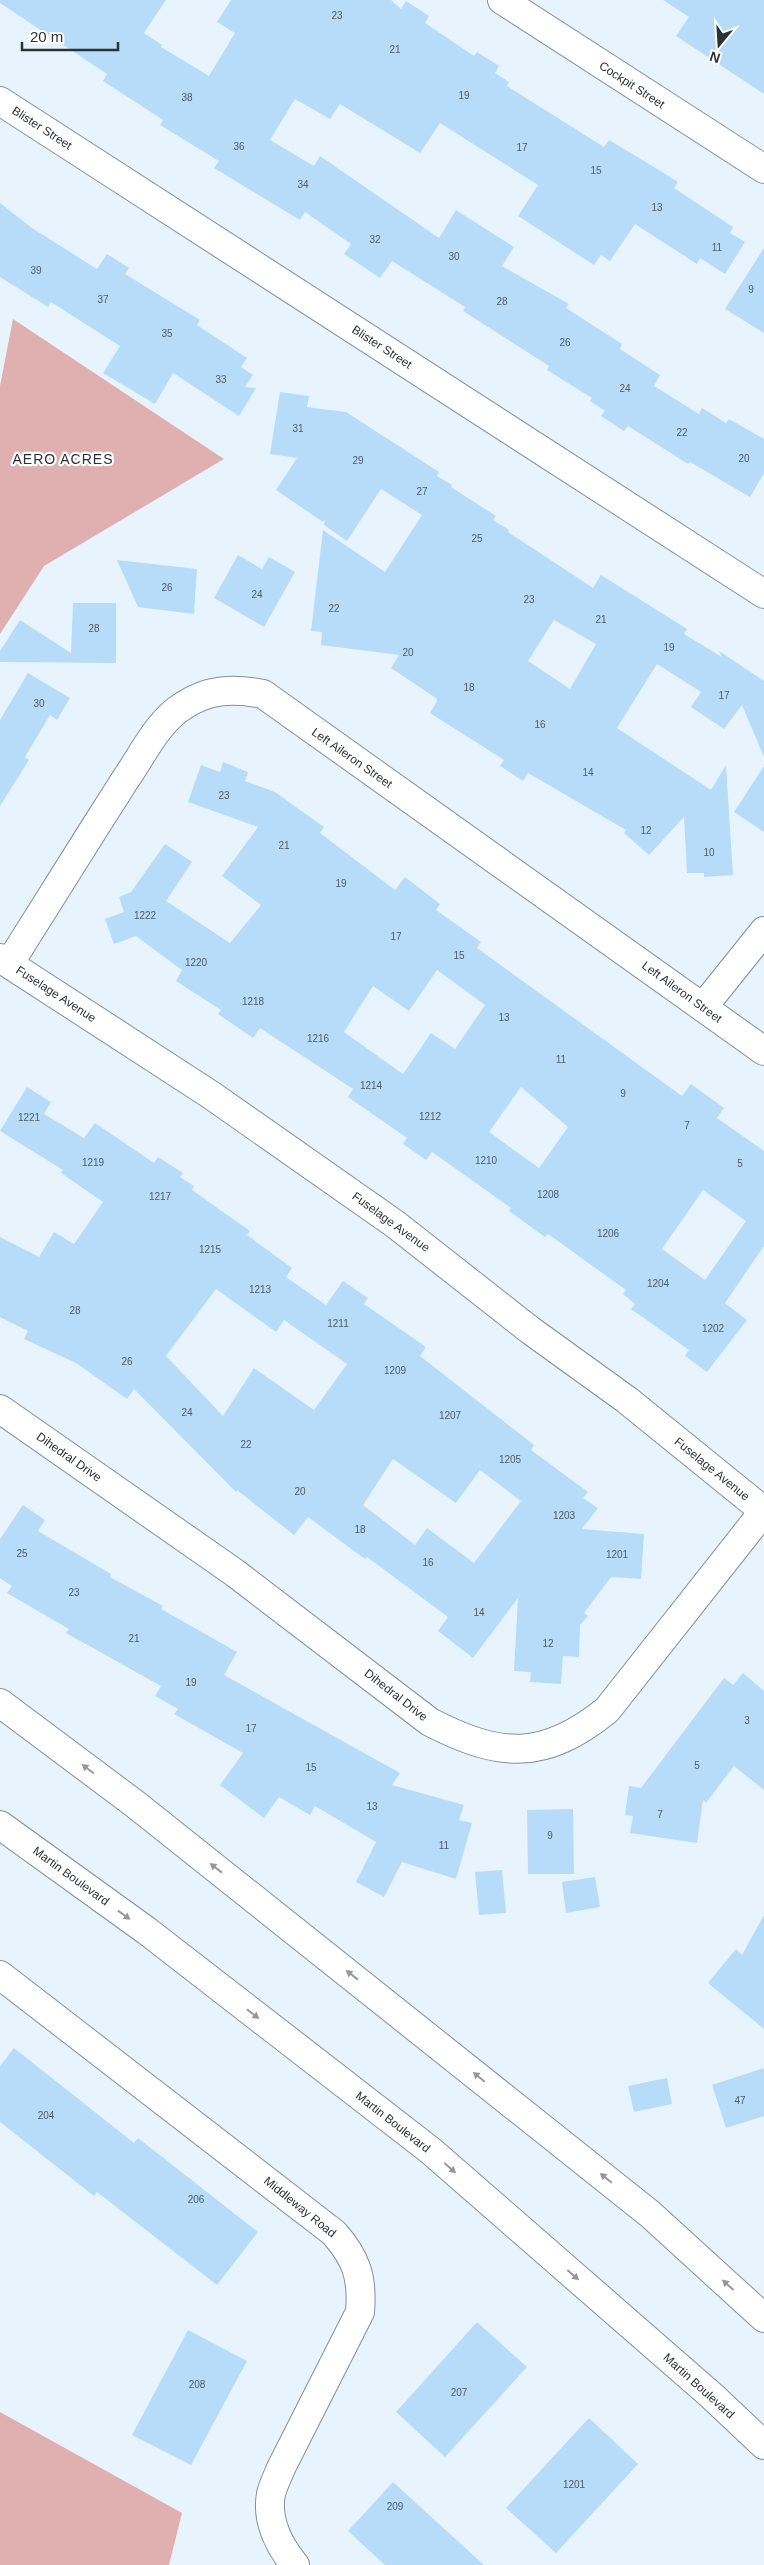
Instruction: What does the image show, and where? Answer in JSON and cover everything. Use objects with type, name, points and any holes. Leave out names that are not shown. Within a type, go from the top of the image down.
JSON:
[{"type":"street","name":"Cockpit Street","points":[[502,0],[764,169]]},
{"type":"street","name":"Blister Street","points":[[0,101],[764,594]]},
{"type":"street","name":"Left Aileron Street","points":[[5,961],[163,724],[181,707],[202,694],[241,690],[263,694],[764,1051]]},
{"type":"street","points":[[703,1007],[764,931]]},
{"type":"street","name":"Fuselage Avenue","points":[[5,961],[211,1095],[395,1224],[530,1330],[627,1400],[764,1511]]},
{"type":"street","name":"Dihedral Drive","points":[[0,1409],[236,1573],[430,1722],[458,1737],[493,1748],[520,1750],[546,1746],[587,1726],[607,1710],[764,1511]]},
{"type":"street","points":[[0,1703],[180,1840],[650,2214],[764,2318]]},
{"type":"street","name":"Martin Boulevard","points":[[0,1825],[147,1932],[431,2151],[712,2396],[764,2445]]},
{"type":"street","name":"Middleway Road","points":[[0,1975],[334,2233],[348,2250],[359,2273],[360,2312],[281,2468],[271,2494],[271,2517],[277,2537],[295,2565]]},
{"type":"shaded area","points":[[13,319],[224,459],[44,566],[0,634],[0,386]]},
{"type":"shaded area","points":[[0,2412],[182,2513],[169,2565],[0,2565]]},
{"type":"building","points":[[0,0],[166,0],[144,33],[162,45],[161,47],[209,76],[235,33],[217,22],[231,0],[391,0],[401,9],[406,1],[429,16],[425,23],[474,56],[477,52],[499,66],[495,73],[509,82],[507,86],[604,147],[609,140],[659,170],[678,182],[674,188],[733,227],[730,233],[745,242],[725,274],[700,258],[697,264],[635,224],[610,261],[601,255],[594,265],[518,216],[538,185],[440,123],[420,153],[340,104],[330,119],[295,99],[270,140],[314,166],[320,156],[439,238],[456,210],[514,247],[502,266],[569,304],[566,308],[622,344],[620,349],[660,375],[654,386],[699,414],[702,408],[726,423],[729,419],[764,439],[764,473],[750,497],[690,462],[688,464],[628,426],[624,431],[601,416],[605,411],[590,401],[592,398],[547,370],[549,366],[463,311],[465,307],[392,261],[380,278],[344,254],[351,244],[305,212],[300,220],[214,168],[219,161],[160,125],[163,120],[103,81],[107,74],[0,3]]},
{"type":"building","points":[[663,0],[764,0],[764,94],[676,36],[689,17]]},
{"type":"building","points":[[0,203],[32,228],[97,269],[107,254],[129,268],[125,274],[200,320],[197,325],[247,358],[241,367],[253,375],[245,387],[256,388],[239,416],[173,373],[155,404],[103,373],[120,346],[51,302],[48,307],[0,277]]},
{"type":"building","points":[[764,248],[764,333],[725,309]]},
{"type":"building","points":[[280,392],[309,396],[307,407],[346,412],[439,472],[437,476],[496,516],[493,520],[509,530],[508,532],[593,588],[601,575],[687,629],[684,634],[722,657],[719,651],[764,681],[764,757],[742,705],[724,729],[691,707],[701,692],[657,664],[617,728],[711,790],[726,765],[733,875],[704,877],[704,873],[687,873],[684,817],[649,855],[624,833],[626,830],[528,773],[523,781],[500,766],[504,760],[430,713],[437,701],[436,698],[391,668],[399,655],[321,645],[322,632],[311,631],[323,530],[385,572],[422,515],[381,489],[347,541],[324,525],[325,519],[323,522],[276,490],[297,458],[270,454]],"holes":[[[554,620],[596,644],[570,689],[528,661]]]},
{"type":"building","points":[[238,555],[262,569],[269,557],[295,572],[264,627],[214,598]]},
{"type":"building","points":[[117,560],[197,569],[194,614],[138,607]]},
{"type":"building","points":[[73,603],[116,603],[116,663],[0,662],[0,651],[20,620],[71,653]]},
{"type":"building","points":[[28,673],[70,698],[57,720],[50,715],[25,757],[29,760],[0,806],[0,720]]},
{"type":"building","points":[[223,762],[248,772],[245,781],[275,792],[324,827],[320,833],[395,890],[405,877],[440,904],[436,910],[481,942],[477,948],[682,1096],[691,1084],[724,1108],[717,1118],[764,1151],[764,1246],[725,1303],[747,1320],[707,1372],[685,1356],[689,1350],[631,1309],[635,1304],[623,1294],[626,1290],[548,1234],[545,1237],[509,1211],[511,1208],[432,1152],[426,1160],[403,1144],[407,1138],[348,1097],[353,1089],[260,1028],[253,1038],[218,1014],[221,1010],[176,981],[182,970],[136,936],[114,944],[105,919],[124,912],[119,897],[131,892],[165,844],[192,862],[166,901],[230,943],[261,905],[222,876],[258,827],[188,802],[201,765],[220,772]],"holes":[[[437,970],[485,1005],[455,1049],[431,1033],[403,1074],[344,1032],[373,986],[409,1011]],[[521,1087],[568,1127],[539,1168],[489,1132]],[[703,1190],[746,1221],[705,1280],[662,1249]]]},
{"type":"building","points":[[764,766],[764,832],[734,812]]},
{"type":"building","points":[[27,1087],[51,1102],[44,1114],[84,1138],[95,1123],[154,1163],[158,1157],[183,1173],[180,1177],[194,1186],[192,1190],[250,1231],[247,1235],[292,1268],[286,1277],[326,1305],[343,1281],[368,1298],[364,1304],[426,1347],[420,1356],[534,1445],[531,1450],[588,1492],[583,1498],[598,1508],[582,1529],[644,1534],[641,1579],[611,1577],[584,1613],[588,1616],[580,1625],[579,1657],[563,1656],[561,1684],[530,1682],[531,1672],[514,1671],[518,1598],[473,1658],[438,1631],[448,1617],[367,1557],[365,1559],[308,1517],[294,1535],[237,1490],[236,1492],[134,1389],[127,1399],[76,1363],[24,1339],[28,1331],[0,1317],[0,1237],[39,1257],[54,1232],[74,1244],[103,1202],[61,1173],[63,1170],[0,1131]],"holes":[[[216,1289],[276,1332],[284,1320],[347,1364],[314,1410],[254,1368],[223,1416],[166,1356]],[[393,1459],[456,1503],[480,1470],[521,1501],[474,1563],[427,1528],[415,1545],[363,1505]]]},
{"type":"building","points":[[23,1505],[45,1520],[38,1531],[111,1574],[110,1577],[163,1606],[161,1609],[237,1652],[224,1675],[400,1773],[392,1785],[464,1805],[459,1820],[472,1823],[456,1879],[402,1862],[384,1897],[356,1882],[376,1842],[315,1806],[310,1815],[279,1797],[264,1818],[220,1785],[243,1753],[174,1714],[178,1709],[155,1696],[161,1686],[66,1633],[69,1629],[7,1593],[12,1586],[0,1578],[0,1539]]},
{"type":"building","points":[[743,1673],[764,1691],[764,1790],[734,1766],[706,1803],[703,1800],[697,1843],[630,1833],[633,1816],[625,1815],[629,1786],[641,1788],[724,1678],[733,1685]]},
{"type":"building","points":[[573,1809],[574,1874],[528,1874],[527,1810]]},
{"type":"building","points":[[502,1870],[506,1913],[479,1915],[475,1872]]},
{"type":"building","points":[[595,1877],[600,1907],[566,1913],[562,1882]]},
{"type":"building","points":[[764,1915],[764,2029],[708,1983],[736,1949],[742,1955]]},
{"type":"building","points":[[14,2048],[134,2143],[138,2138],[258,2232],[217,2285],[97,2192],[94,2196],[0,2122],[0,2066]]},
{"type":"building","points":[[764,2068],[764,2116],[726,2128],[712,2085]]},
{"type":"building","points":[[667,2078],[672,2104],[634,2112],[628,2086]]},
{"type":"building","points":[[477,2322],[527,2367],[445,2457],[396,2412]]},
{"type":"building","points":[[188,2330],[247,2361],[191,2465],[132,2435]]},
{"type":"building","points":[[589,2418],[638,2464],[556,2553],[506,2508]]},
{"type":"building","points":[[393,2482],[484,2565],[385,2565],[348,2531]]},
{"type":"district","name":"AERO ACRES","points":[[63,459]]}]
